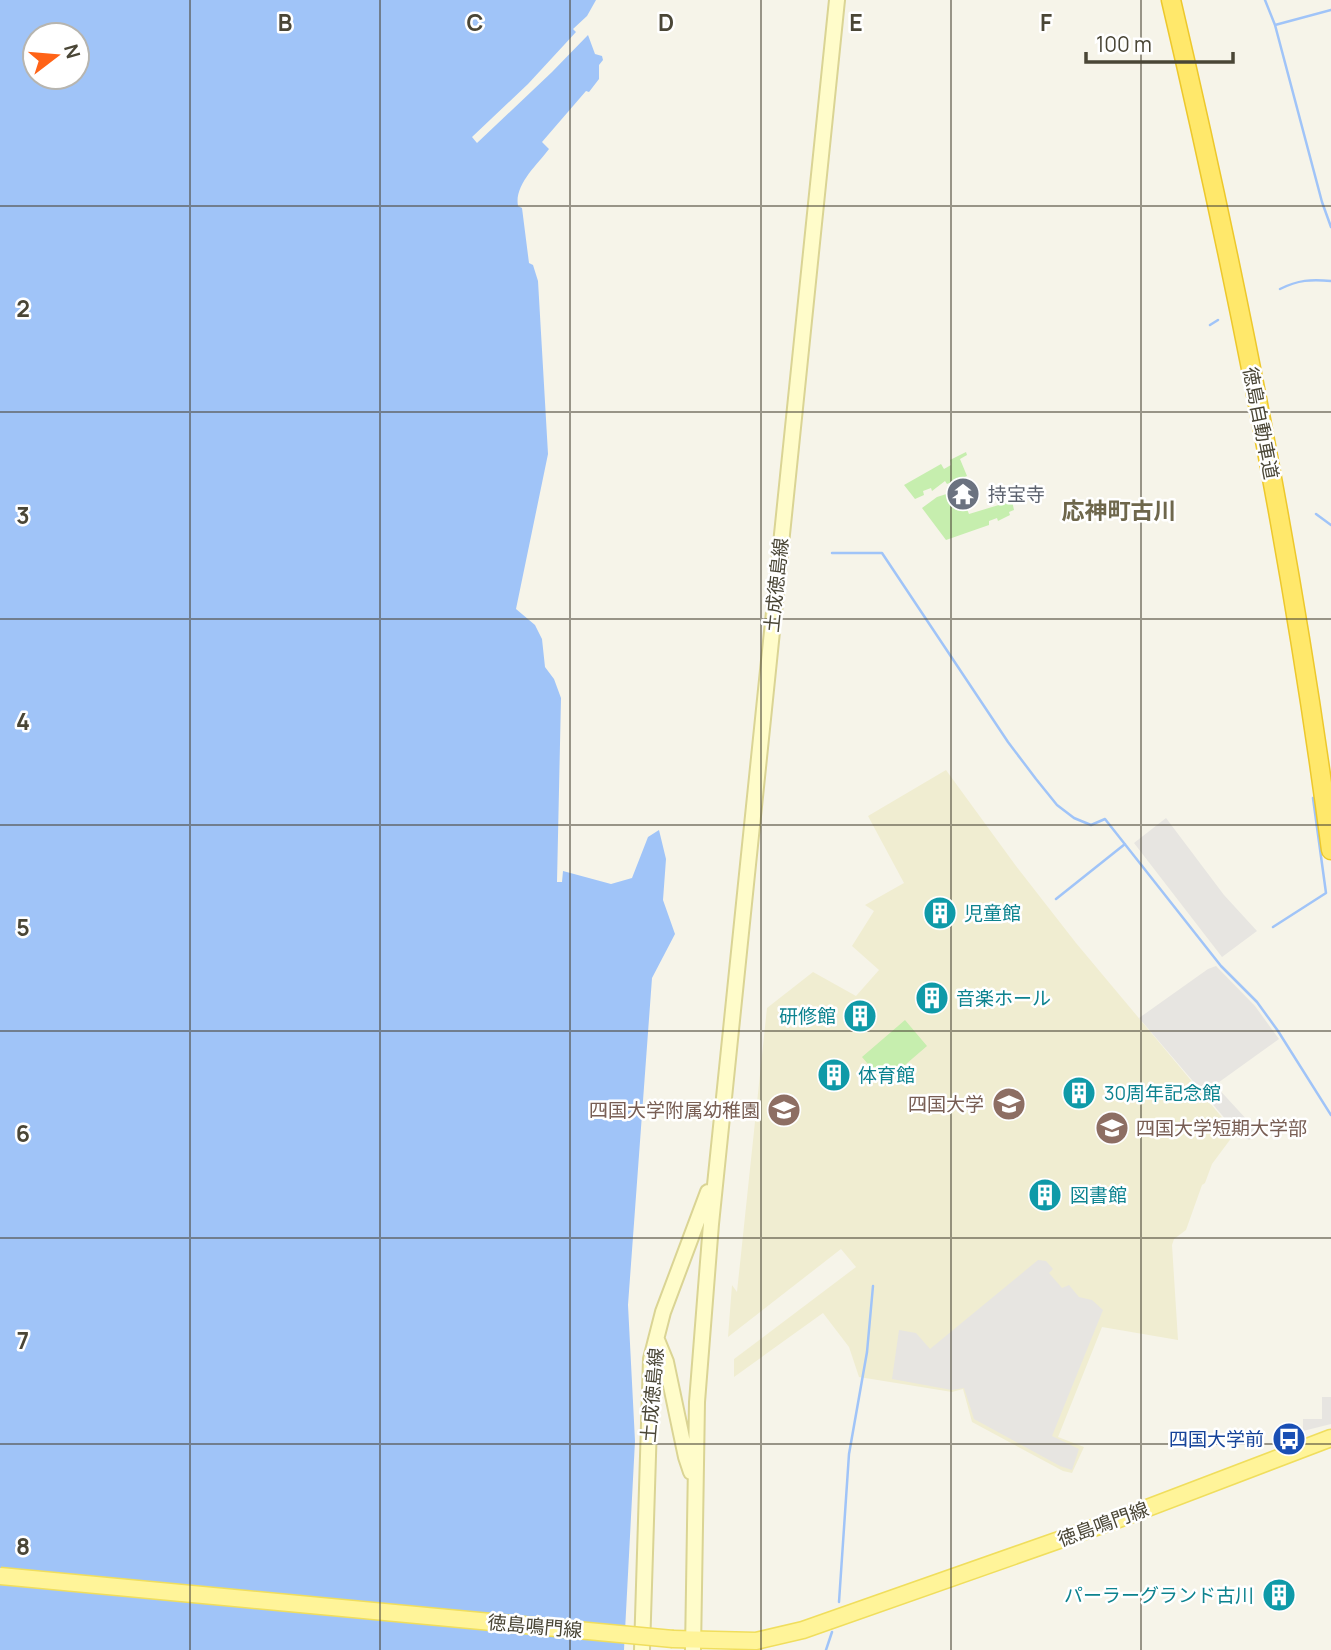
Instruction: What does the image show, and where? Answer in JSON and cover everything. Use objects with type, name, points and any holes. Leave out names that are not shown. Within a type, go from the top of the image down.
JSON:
[{"type":"highway","name":"徳島自動車道","points":[[1171,0],[1227,243],[1264,438],[1304,659],[1331,850]]},
{"type":"main road","name":"土成徳島線","points":[[693,1645],[694,1480],[701,1344],[716,1169],[837,0]]},
{"type":"main road","name":"土成徳島線","points":[[642,1650],[651,1359],[663,1312],[716,1169]]},
{"type":"main road","points":[[657,1340],[666,1362],[686,1457],[694,1480]]},
{"type":"main road","name":"徳島鳴門線","points":[[0,1576],[674,1639],[693,1645],[755,1641],[803,1630],[1116,1520],[1331,1438]]},
{"type":"shaded area","name":"四国大学","points":[[946,770],[1076,943],[1235,1133],[1212,1164],[1186,1230],[1174,1239],[1172,1245],[1178,1340],[1102,1327],[1058,1437],[1084,1447],[1072,1473],[1063,1471],[972,1422],[963,1389],[952,1392],[859,1377],[849,1347],[823,1313],[734,1377],[734,1359],[856,1267],[841,1249],[728,1337],[732,1285],[737,1292],[767,1008],[813,972],[856,996],[879,970],[852,946],[874,911],[865,905],[904,883],[868,816]]},
{"type":"shaded area","points":[[1166,818],[1224,895],[1257,931],[1222,957],[1134,843]]},
{"type":"shaded area","points":[[1216,966],[1255,1006],[1279,1039],[1215,1085],[1260,1134],[1249,1140],[1239,1135],[1139,1018]]},
{"type":"shaded area","points":[[1038,1260],[1046,1261],[1053,1269],[1049,1273],[1062,1288],[1069,1285],[1079,1297],[1092,1300],[1103,1310],[1052,1436],[1079,1449],[1072,1470],[974,1419],[964,1388],[952,1390],[892,1379],[899,1330],[916,1333],[930,1349]]},
{"type":"shaded area","points":[[1322,1397],[1331,1397],[1331,1424],[1303,1431],[1303,1419],[1322,1419]]},
{"type":"green space","points":[[966,452],[967,455],[960,459],[967,476],[947,484],[945,481],[932,491],[931,488],[923,491],[924,495],[915,499],[904,485],[941,464],[944,469],[951,465],[950,460]]},
{"type":"green space","points":[[959,490],[969,514],[1012,501],[1014,510],[998,521],[997,518],[989,521],[989,525],[946,540],[922,508],[937,497]]},
{"type":"green space","points":[[905,1020],[927,1046],[884,1083],[862,1057]]},
{"type":"water","points":[[0,0],[596,0],[587,16],[573,29],[576,32],[528,84],[472,137],[477,143],[588,35],[595,54],[602,56],[603,60],[599,65],[599,79],[542,142],[549,149],[519,190],[518,206],[522,208],[529,263],[533,265],[538,281],[548,454],[516,609],[535,625],[542,639],[545,667],[554,679],[561,698],[557,882],[562,882],[563,871],[611,884],[632,878],[648,837],[659,830],[666,859],[663,900],[675,934],[652,978],[628,1305],[635,1441],[624,1650],[0,1650]]},
{"type":"waterway","points":[[1265,0],[1275,25]]},
{"type":"waterway","points":[[1331,10],[1275,25],[1331,227]]},
{"type":"waterway","points":[[1280,289],[1305,281],[1331,281]]},
{"type":"waterway","points":[[1210,325],[1218,320]]},
{"type":"waterway","points":[[1316,514],[1331,525]]},
{"type":"waterway","points":[[832,553],[882,553],[1008,742],[1036,779],[1057,805],[1074,818],[1091,825],[1105,819],[1221,966],[1257,1002],[1331,1115]]},
{"type":"waterway","points":[[1273,927],[1326,893],[1313,798],[1316,797]]},
{"type":"waterway","points":[[1056,899],[1125,844]]},
{"type":"waterway","points":[[839,1602],[849,1454],[867,1352],[873,1286]]},
{"type":"waterway","points":[[826,1650],[832,1632]]},
{"type":"place","name":"持宝寺","points":[[963,494]]},
{"type":"place","name":"児童館","points":[[940,913]]},
{"type":"place","name":"音楽ホール","points":[[932,998]]},
{"type":"place","name":"研修館","points":[[860,1016]]},
{"type":"place","name":"体育館","points":[[834,1075]]},
{"type":"place","name":"30周年記念館","points":[[1079,1093]]},
{"type":"place","name":"四国大学","points":[[1009,1104]]},
{"type":"place","name":"四国大学附属幼稚園","points":[[784,1110]]},
{"type":"place","name":"四国大学短期大学部","points":[[1112,1128]]},
{"type":"place","name":"図書館","points":[[1045,1195]]},
{"type":"place","name":"四国大学前","points":[[1289,1439]]},
{"type":"place","name":"パーラーグランド古川","points":[[1279,1595]]},
{"type":"district","name":"応神町古川","points":[[1119,511]]}]
